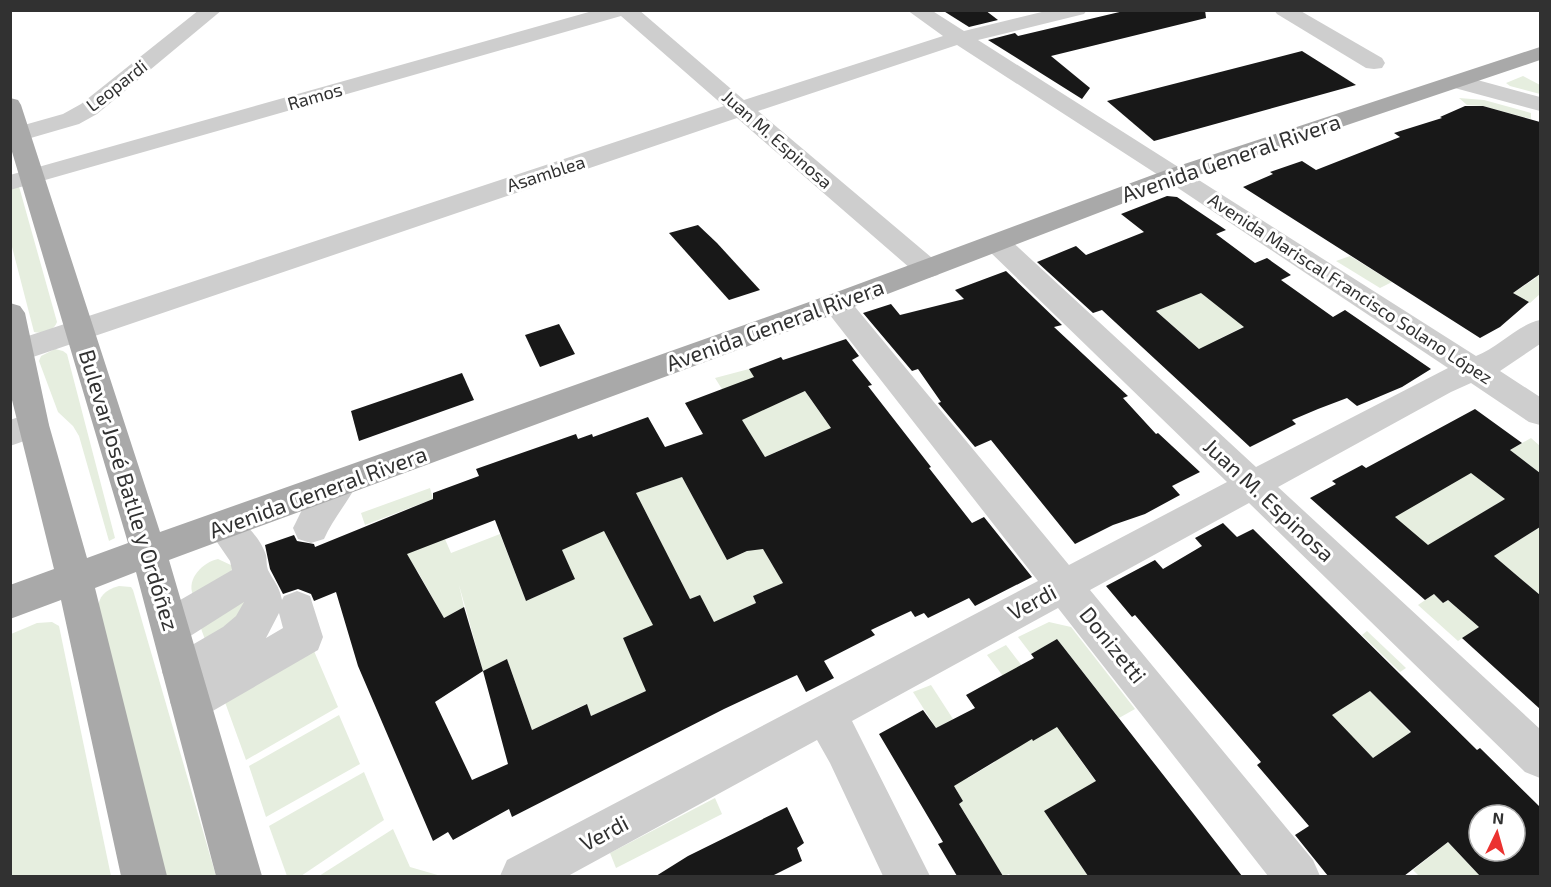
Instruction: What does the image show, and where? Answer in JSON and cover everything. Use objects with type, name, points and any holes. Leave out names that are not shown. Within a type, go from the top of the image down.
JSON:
[{"type":"main road","name":"Avenida General Rivera","points":[[10,602],[836,303],[1175,175],[1459,82],[1540,53]]},
{"type":"main road","name":"Bulevar José Batlle y Ordóñez","points":[[10,105],[22,179],[81,329],[149,553],[239,876]]},
{"type":"main road","points":[[10,313],[19,350],[18,431],[74,579],[144,876]]},
{"type":"street","name":"Leopardi","points":[[16,136],[71,119],[89,109],[212,10]]},
{"type":"street","name":"Ramos","points":[[22,179],[620,10]]},
{"type":"street","name":"Juan M. Espinosa","points":[[626,10],[928,269]]},
{"type":"street","name":"Avenida Mariscal Francisco Solano López","points":[[917,10],[1540,413]]},
{"type":"street","name":"Asamblea","points":[[19,350],[934,44],[1077,10]]},
{"type":"street","points":[[1284,10],[1374,63]]},
{"type":"street","points":[[1459,82],[1540,104]]},
{"type":"street","name":"Juan M. Espinosa","points":[[997,243],[1540,757]]},
{"type":"street","name":"Donizetti","points":[[836,303],[1065,584],[1297,876]]},
{"type":"street","name":"Verdi","points":[[523,876],[1440,384],[1497,360],[1540,330]]},
{"type":"street","points":[[311,528],[317,515],[340,484]]},
{"type":"street","points":[[186,687],[246,635],[262,609],[261,589],[251,578],[248,556],[224,526]]},
{"type":"street","points":[[170,627],[251,578]]},
{"type":"street","points":[[186,687],[304,637],[297,608]]},
{"type":"street","points":[[824,714],[845,748],[907,876]]},
{"type":"green space","points":[[1523,76],[1540,85],[1540,94],[1506,83]]},
{"type":"green space","points":[[1459,98],[1484,100],[1531,113],[1531,119],[1483,106],[1467,105]]},
{"type":"green space","points":[[10,187],[19,187],[57,322],[51,330],[41,333],[34,332],[11,243]]},
{"type":"green space","points":[[1350,256],[1392,282],[1380,288],[1336,261]]},
{"type":"green space","points":[[1185,266],[1253,322],[1219,339],[1221,368],[1156,311],[1199,293]]},
{"type":"green space","points":[[1540,269],[1540,294],[1530,303],[1513,293],[1536,278],[1530,274]]},
{"type":"green space","points":[[55,349],[67,354],[115,538],[109,541],[79,436],[73,426],[58,412],[39,361],[41,356]]},
{"type":"green space","points":[[749,369],[774,405],[805,391],[877,494],[809,455],[798,442],[765,457],[715,378]]},
{"type":"green space","points":[[1531,438],[1540,446],[1540,473],[1510,450]]},
{"type":"green space","points":[[1499,457],[1479,479],[1505,499],[1459,527],[1494,556],[1540,527],[1540,595],[1495,557],[1466,574],[1429,546],[1394,534],[1392,494]]},
{"type":"green space","points":[[682,477],[727,560],[761,545],[783,583],[753,596],[756,603],[733,614],[646,691],[591,716],[586,704],[532,730],[507,659],[483,671],[459,585],[464,607],[444,618],[418,572],[399,549],[445,539],[451,553],[500,534],[526,601],[574,579],[562,550],[602,525],[640,600],[680,580],[636,493]]},
{"type":"green space","points":[[430,488],[433,499],[365,525],[361,513]]},
{"type":"green space","points":[[218,559],[233,566],[229,578],[193,595],[192,583],[197,572]]},
{"type":"green space","points":[[119,586],[131,587],[133,590],[216,876],[166,876],[98,611],[99,601],[103,594]]},
{"type":"green space","points":[[1434,594],[1443,603],[1448,600],[1479,627],[1458,641],[1418,605]]},
{"type":"green space","points":[[245,597],[241,623],[207,645],[199,623]]},
{"type":"green space","points":[[1235,612],[1323,659],[1360,697],[1370,691],[1411,733],[1373,759]]},
{"type":"green space","points":[[52,622],[59,626],[111,876],[11,876],[11,634],[37,623]]},
{"type":"green space","points":[[1049,622],[1071,627],[1135,709],[1119,718],[1057,639],[1031,654],[1018,637]]},
{"type":"green space","points":[[1367,631],[1406,668],[1400,672],[1362,635]]},
{"type":"green space","points":[[311,644],[338,707],[246,760],[222,694]]},
{"type":"green space","points":[[1006,645],[1032,679],[1003,676],[987,655]]},
{"type":"green space","points":[[931,685],[953,719],[936,728],[913,692]]},
{"type":"green space","points":[[339,715],[360,764],[266,817],[249,766]]},
{"type":"green space","points":[[1075,716],[1071,747],[1097,783],[1044,811],[1088,876],[1011,876],[1009,874],[1003,876],[986,849],[967,828],[972,825],[959,804],[963,801],[948,776],[961,769],[968,778],[995,762],[993,757]]},
{"type":"green space","points":[[364,772],[384,820],[301,876],[287,876],[269,826]]},
{"type":"green space","points":[[715,798],[722,814],[616,868],[610,853]]},
{"type":"green space","points":[[393,829],[410,867],[441,876],[319,876]]},
{"type":"green space","points":[[1448,842],[1480,876],[1419,876],[1413,870]]},
{"type":"building","points":[[942,10],[985,10],[998,20],[969,27]]},
{"type":"building","points":[[1128,10],[1205,10],[1206,18],[1051,56],[1090,88],[1082,99],[988,40],[1015,33],[1018,36]]},
{"type":"building","points":[[1302,51],[1356,85],[1154,141],[1107,101]]},
{"type":"building","points":[[1465,106],[1483,106],[1540,122],[1540,274],[1513,293],[1529,302],[1500,327],[1480,338],[1243,187],[1273,174],[1270,172],[1302,161],[1316,170],[1400,137],[1394,133],[1442,118],[1440,117]]},
{"type":"building","points":[[1167,196],[1177,197],[1226,230],[1216,234],[1255,263],[1267,258],[1291,275],[1281,280],[1333,317],[1345,310],[1431,369],[1402,387],[1357,406],[1347,398],[1292,420],[1296,424],[1250,447],[1102,310],[1093,313],[1037,262],[1076,246],[1086,255],[1144,232],[1121,214]],"holes":[[[1201,293],[1244,327],[1199,349],[1156,311]]]},
{"type":"building","points":[[698,225],[760,290],[729,300],[669,233]]},
{"type":"building","points":[[1006,271],[1062,325],[1054,327],[1128,396],[1123,398],[1156,434],[1158,433],[1200,472],[1172,486],[1180,495],[1145,514],[1113,525],[1075,544],[991,440],[975,447],[938,403],[941,402],[918,369],[912,371],[863,313],[891,304],[900,315],[964,299],[955,290]]},
{"type":"building","points":[[559,324],[575,354],[540,367],[525,335]]},
{"type":"building","points":[[846,339],[859,356],[852,360],[872,385],[868,386],[931,467],[929,468],[972,523],[984,517],[1032,577],[975,606],[969,598],[928,618],[924,613],[915,617],[911,611],[871,630],[875,635],[824,661],[834,678],[806,692],[797,675],[724,709],[512,817],[509,809],[453,840],[448,832],[433,841],[358,666],[336,592],[314,601],[311,594],[298,589],[283,594],[270,569],[265,545],[294,535],[297,541],[314,544],[315,547],[433,499],[433,493],[479,476],[476,469],[576,434],[578,439],[592,434],[593,437],[648,417],[665,447],[703,434],[685,403],[754,377],[749,369],[781,357],[783,360]],"holes":[[[805,391],[831,428],[765,457],[742,420]],[[682,477],[727,560],[747,551],[763,549],[783,583],[753,596],[756,603],[714,622],[700,595],[690,599],[636,493]],[[495,520],[526,601],[575,579],[562,550],[604,531],[653,625],[623,638],[646,691],[591,716],[587,704],[532,730],[507,659],[483,671],[464,607],[444,618],[407,554]],[[483,671],[508,764],[472,780],[435,702]]]},
{"type":"building","points":[[462,373],[474,400],[359,441],[351,411]]},
{"type":"building","points":[[1475,409],[1522,443],[1510,450],[1540,473],[1540,527],[1494,556],[1540,595],[1540,709],[1462,638],[1479,627],[1448,600],[1443,603],[1434,594],[1425,600],[1310,498],[1336,484],[1332,481],[1362,465],[1366,468]],"holes":[[[1471,473],[1505,499],[1428,545],[1395,517]]]},
{"type":"building","points":[[1223,523],[1237,537],[1253,529],[1477,750],[1480,748],[1540,807],[1540,876],[1480,876],[1468,863],[1527,863],[1527,803],[1467,803],[1467,862],[1448,842],[1404,876],[1328,876],[1295,835],[1309,826],[1257,765],[1261,762],[1135,615],[1132,617],[1106,586],[1155,560],[1163,569],[1202,546],[1195,538]],"holes":[[[1370,691],[1411,732],[1373,758],[1332,715]]]},
{"type":"building","points":[[1057,639],[1242,876],[1088,876],[1044,811],[1096,781],[1057,727],[1033,741],[1032,739],[954,786],[963,801],[959,804],[1003,876],[957,876],[938,844],[943,842],[879,734],[923,710],[936,728],[975,708],[966,695],[1034,658],[1031,654]]},
{"type":"building","points":[[787,807],[804,843],[797,848],[802,861],[772,876],[656,876],[688,856]]}]
